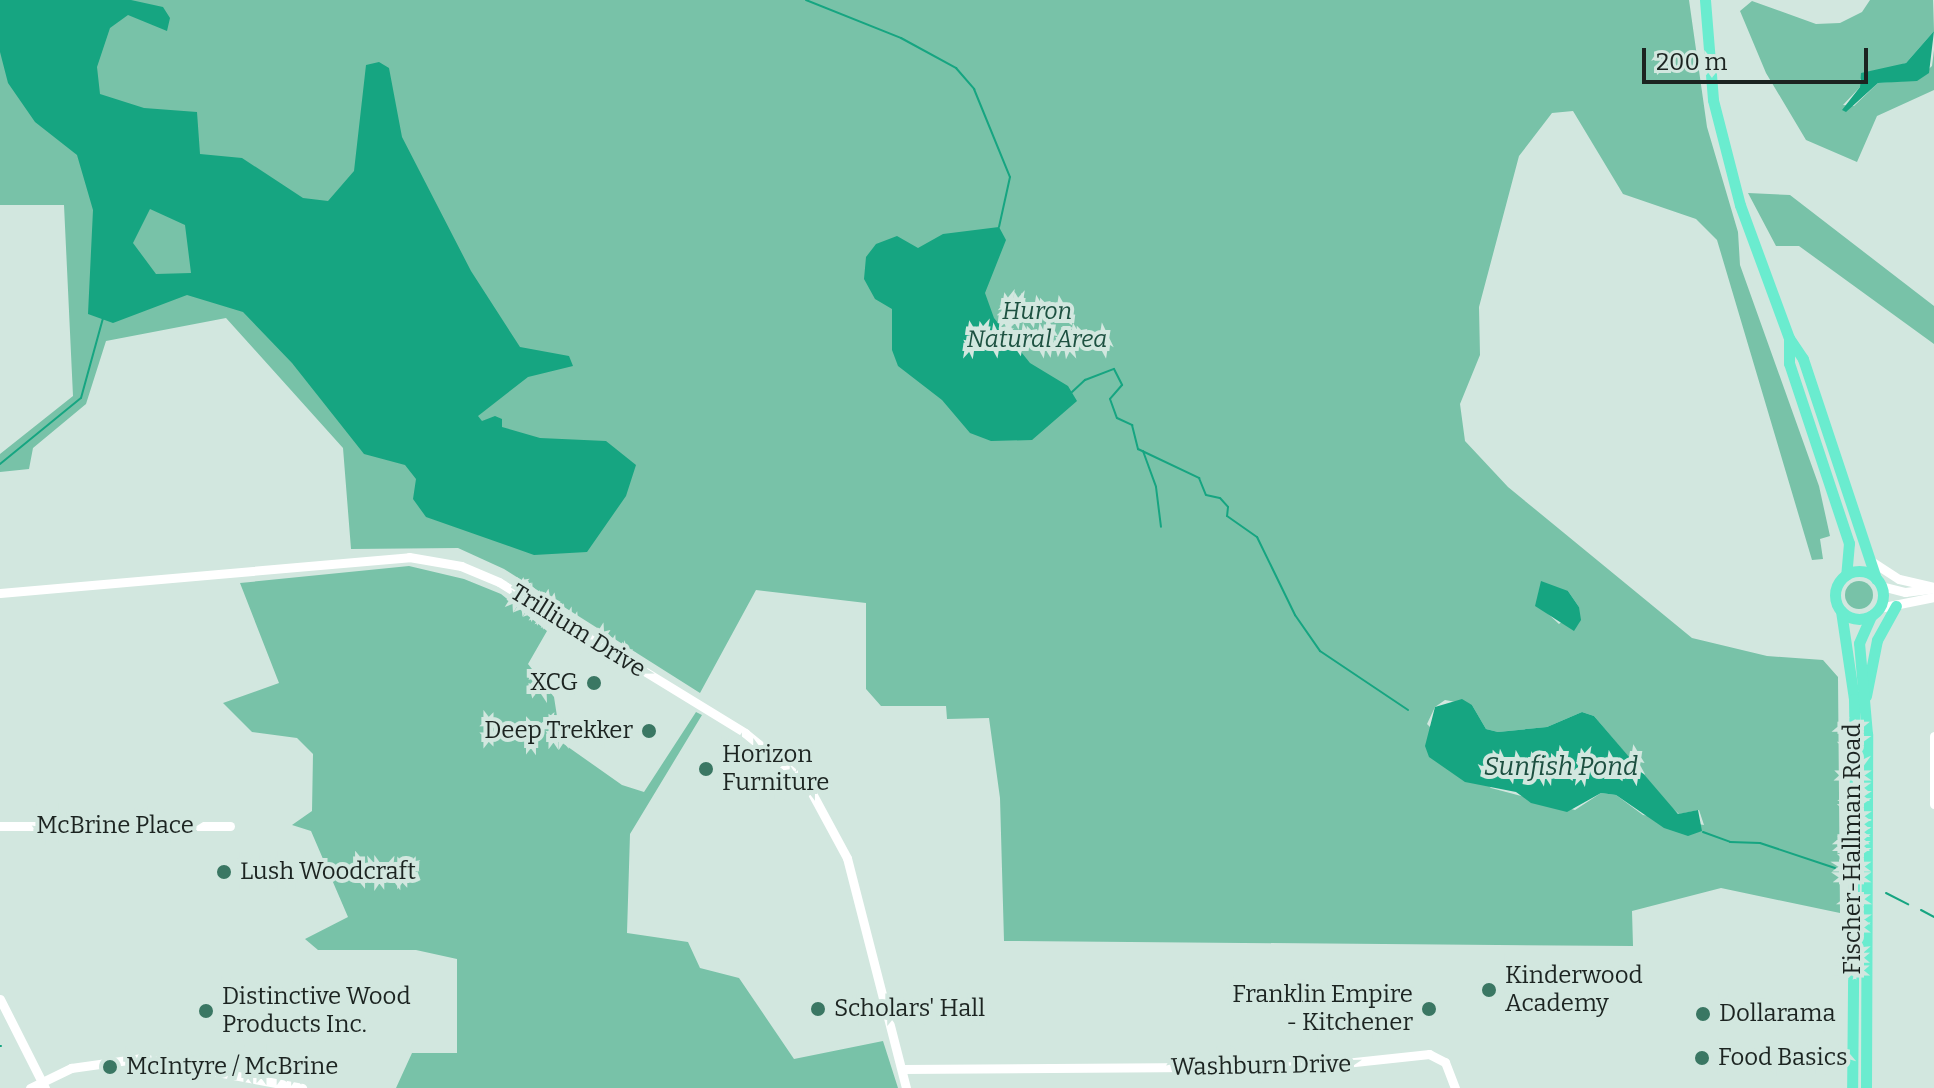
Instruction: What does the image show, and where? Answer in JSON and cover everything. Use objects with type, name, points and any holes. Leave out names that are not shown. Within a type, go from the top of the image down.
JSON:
[{"type":"main road","points":[[1705,0],[1705,42],[1724,149],[1789,338],[1803,359],[1878,582],[1875,612],[1855,619],[1841,611],[1835,592],[1846,575],[1849,543],[1789,363],[1789,338]]},
{"type":"main road","points":[[1846,575],[1862,572],[1878,582]]},
{"type":"main road","points":[[1865,697],[1873,682],[1877,640],[1896,606]]},
{"type":"main road","name":"Fischer-Hallman Road","points":[[1841,611],[1854,699],[1852,1088]]},
{"type":"main road","name":"Fischer-Hallman Road","points":[[1866,1088],[1865,697],[1859,643],[1875,612]]},
{"type":"street","name":"Trillium Drive","points":[[0,593],[409,557],[461,566],[499,582],[745,733],[807,784],[847,858],[906,1088]]},
{"type":"street","points":[[1871,561],[1899,579],[1934,588]]},
{"type":"street","points":[[1878,582],[1905,592],[1934,588]]},
{"type":"street","points":[[1875,612],[1934,597]]},
{"type":"street","points":[[1934,736],[1934,804]]},
{"type":"street","name":"McBrine Place","points":[[0,826],[230,826]]},
{"type":"street","points":[[0,999],[43,1084]]},
{"type":"street","name":"Washburn Drive","points":[[902,1069],[1317,1066],[1429,1054],[1445,1062],[1455,1088]]},
{"type":"street","points":[[30,1088],[71,1068],[142,1058],[302,1088]]},
{"type":"green space","name":"Huron Natural Area","points":[[0,0],[1689,0],[1707,127],[1738,232],[1740,265],[1819,486],[1830,536],[1820,539],[1823,559],[1812,560],[1717,240],[1696,219],[1623,194],[1573,111],[1552,113],[1519,156],[1479,307],[1480,355],[1460,404],[1465,441],[1508,487],[1692,638],[1767,656],[1823,660],[1838,677],[1840,913],[1721,888],[1632,911],[1633,946],[1004,941],[1000,798],[989,718],[947,719],[946,706],[881,706],[866,689],[866,603],[756,590],[700,693],[504,569],[458,548],[351,549],[343,448],[226,318],[106,341],[86,404],[33,448],[29,469],[0,472],[0,454],[73,396],[64,205],[0,205]],"holes":[[[1568,591],[1579,607],[1559,624],[1545,611]],[[1445,700],[1472,705],[1486,729],[1498,732],[1547,727],[1582,712],[1594,716],[1671,807],[1679,814],[1699,810],[1704,825],[1643,815],[1616,795],[1601,793],[1575,810],[1491,788],[1427,724],[1435,707]]]},
{"type":"green space","points":[[1870,0],[1933,0],[1934,31],[1906,63],[1860,79],[1860,87],[1843,105],[1854,106],[1878,83],[1917,80],[1932,66],[1934,50],[1934,90],[1877,116],[1857,162],[1806,140],[1766,73],[1740,11],[1752,1],[1816,24],[1840,23],[1862,12]]},
{"type":"green space","points":[[1748,193],[1790,195],[1934,306],[1934,344],[1799,246],[1776,246]]},
{"type":"green space","points":[[409,566],[464,579],[501,594],[547,631],[528,664],[554,697],[561,742],[622,785],[644,792],[696,712],[702,715],[630,834],[627,933],[688,942],[700,968],[739,978],[794,1059],[883,1041],[898,1088],[396,1088],[412,1053],[457,1053],[457,959],[416,950],[318,950],[305,939],[348,917],[311,831],[292,825],[312,811],[313,754],[297,738],[252,732],[223,703],[279,683],[240,583]]},
{"type":"green space","points":[[1859,581],[1869,585],[1873,595],[1869,605],[1859,609],[1849,605],[1845,595],[1849,585]]},
{"type":"water","points":[[0,0],[131,0],[163,7],[170,18],[167,31],[128,15],[110,28],[97,67],[100,94],[144,108],[197,112],[200,154],[242,158],[303,198],[328,201],[354,171],[366,65],[379,62],[389,68],[402,137],[471,271],[520,347],[569,356],[573,366],[528,377],[478,416],[482,421],[495,416],[502,419],[502,427],[540,438],[606,441],[636,465],[626,496],[587,552],[534,555],[426,517],[413,499],[416,479],[405,465],[364,454],[292,363],[243,312],[187,295],[113,323],[88,314],[93,210],[77,155],[35,122],[8,83],[0,52]],"holes":[[[150,209],[185,225],[191,273],[156,274],[133,243]]]},
{"type":"water","points":[[1934,31],[1929,73],[1917,81],[1878,83],[1846,112],[1842,110],[1860,87],[1861,73],[1906,63]]},
{"type":"water","points":[[999,227],[1006,240],[985,293],[994,318],[1030,363],[1068,386],[1077,401],[1032,440],[991,441],[970,433],[942,400],[898,366],[892,350],[892,309],[875,299],[864,279],[866,257],[876,244],[897,236],[918,248],[943,234]]},
{"type":"water","points":[[1541,581],[1568,591],[1579,607],[1581,620],[1574,631],[1535,606]]},
{"type":"water","name":"Sunfish Pond","points":[[1462,699],[1472,705],[1486,729],[1498,732],[1547,727],[1582,712],[1594,716],[1678,814],[1698,810],[1702,831],[1688,836],[1664,828],[1616,795],[1601,793],[1567,812],[1531,803],[1516,792],[1465,782],[1429,757],[1425,746],[1435,707]]},
{"type":"waterway","points":[[806,0],[901,38],[956,68],[974,89],[1010,177],[999,227]]},
{"type":"waterway","points":[[0,464],[81,398],[103,318]]},
{"type":"waterway","points":[[1072,392],[1085,380],[1114,369],[1122,385],[1110,399],[1117,418],[1132,425],[1138,449],[1199,478],[1206,495],[1220,498],[1228,507],[1227,516],[1257,537],[1295,615],[1320,651],[1408,710]]},
{"type":"waterway","points":[[1143,451],[1156,487],[1161,527]]},
{"type":"waterway","points":[[1703,832],[1730,842],[1760,843],[1835,868]]},
{"type":"waterway","points":[[1886,893],[1908,904]]},
{"type":"waterway","points":[[1921,910],[1934,917]]},
{"type":"place","name":"XCG","points":[[594,683]]},
{"type":"place","name":"Deep Trekker","points":[[649,731]]},
{"type":"place","name":"Horizon Furniture","points":[[706,769]]},
{"type":"place","name":"Lush Woodcraft","points":[[224,872]]},
{"type":"place","name":"Kinderwood Academy","points":[[1489,990]]},
{"type":"place","name":"Scholars' Hall","points":[[818,1009]]},
{"type":"place","name":"Franklin Empire - Kitchener","points":[[1429,1009]]},
{"type":"place","name":"Distinctive Wood Products Inc.","points":[[206,1011]]},
{"type":"place","name":"Dollarama","points":[[1703,1014]]},
{"type":"place","name":"Food Basics","points":[[1702,1058]]},
{"type":"place","name":"McIntyre / McBrine","points":[[110,1067]]}]
